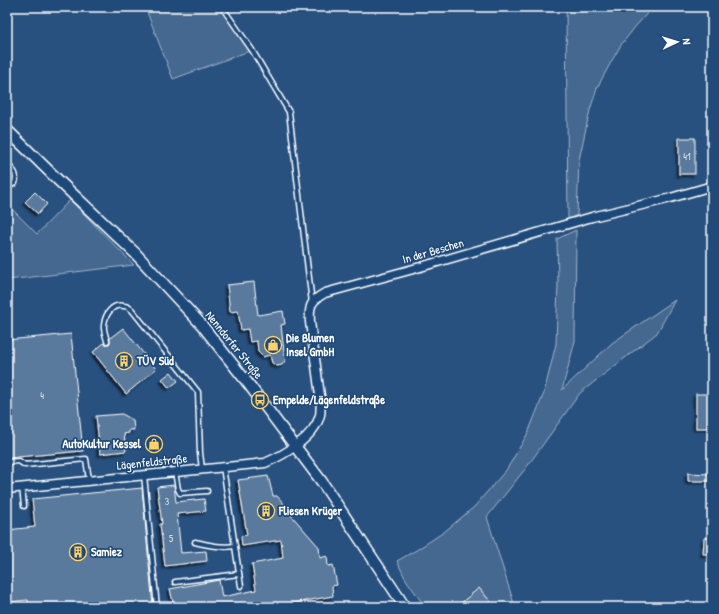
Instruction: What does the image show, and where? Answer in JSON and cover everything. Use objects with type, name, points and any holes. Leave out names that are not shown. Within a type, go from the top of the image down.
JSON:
[{"type":"street","name":"Nenndorfer Straße","points":[[7,130],[135,253],[201,324],[250,386],[330,494],[405,607]]},
{"type":"street","name":"In der Beschen","points":[[312,303],[317,297],[324,293],[417,268],[592,217],[667,199],[712,186]]},
{"type":"street","points":[[295,446],[312,431],[320,415],[321,403],[310,322],[310,310],[312,303]]},
{"type":"street","name":"Lägenfeldstraße","points":[[7,489],[265,463],[288,452],[295,446]]},
{"type":"lane","points":[[222,7],[252,50],[289,112],[312,303]]},
{"type":"lane","points":[[7,163],[15,173],[16,178],[15,183],[7,187]]},
{"type":"lane","points":[[107,341],[104,326],[108,312],[118,306],[124,306],[132,310],[198,392],[202,469]]},
{"type":"lane","points":[[7,462],[19,461],[25,465],[86,459],[89,480]]},
{"type":"lane","points":[[223,467],[241,586]]},
{"type":"lane","points":[[175,472],[180,493],[207,492]]},
{"type":"lane","points":[[144,475],[157,607]]},
{"type":"lane","points":[[22,487],[24,506]]},
{"type":"lane","points":[[195,542],[218,546],[235,546]]},
{"type":"lane","points":[[175,582],[239,574]]},
{"type":"shaded area","points":[[145,7],[222,7],[252,50],[173,79]]},
{"type":"shaded area","points":[[566,7],[653,7],[621,45],[597,88],[590,110],[579,160],[577,215],[568,219]]},
{"type":"shaded area","points":[[70,200],[134,265],[7,280],[7,204],[37,234]]},
{"type":"shaded area","points":[[576,230],[575,341],[562,390],[612,343],[675,300],[657,333],[580,393],[526,468],[487,517],[515,607],[506,607],[504,604],[500,607],[495,607],[479,588],[456,607],[425,607],[405,578],[397,561],[444,532],[474,507],[507,469],[528,433],[544,393],[556,344],[558,282],[557,239]]},
{"type":"building","points":[[679,138],[695,138],[695,174],[679,174]]},
{"type":"building","points":[[35,192],[47,204],[38,214],[25,202]]},
{"type":"building","points":[[254,282],[258,315],[283,311],[285,324],[281,325],[285,361],[282,365],[277,366],[272,363],[270,355],[263,357],[258,352],[257,341],[250,342],[248,329],[241,330],[238,311],[230,312],[227,285]]},
{"type":"building","name":"TÜV Süd","points":[[123,328],[156,369],[126,394],[93,352],[104,343],[109,344],[110,338]]},
{"type":"building","points":[[71,334],[83,451],[7,458],[7,340]]},
{"type":"building","points":[[171,372],[178,381],[169,388],[162,379]]},
{"type":"building","points":[[696,394],[709,394],[709,428],[696,428]]},
{"type":"building","points":[[122,414],[133,420],[134,430],[129,430],[129,433],[124,434],[126,451],[100,454],[96,416]]},
{"type":"building","points":[[688,473],[710,474],[710,481],[688,481]]},
{"type":"building","points":[[268,476],[273,496],[277,496],[287,507],[291,515],[319,547],[320,558],[327,556],[328,566],[333,565],[337,585],[332,586],[333,596],[272,607],[174,607],[170,589],[219,580],[222,597],[256,590],[252,564],[283,558],[281,540],[242,546],[241,536],[247,535],[238,480]]},
{"type":"building","points":[[174,485],[176,502],[204,499],[206,511],[177,514],[181,553],[206,551],[207,561],[165,566],[160,524],[162,524],[157,487]]},
{"type":"building","name":"Samiez","points":[[142,488],[153,607],[29,607],[28,600],[10,602],[7,574],[7,530],[35,527],[32,499]]},
{"type":"building","points":[[704,538],[712,538],[712,554],[703,554]]},
{"type":"building","points":[[479,588],[495,607],[456,607]]},
{"type":"place","name":"Die Blumen Insel GmbH","points":[[273,345]]},
{"type":"place","name":"TÜV Süd","points":[[124,361]]},
{"type":"place","name":"Empelde/Lägenfeldstraße","points":[[260,400]]},
{"type":"place","name":"AutoKultur Kessel","points":[[154,444]]},
{"type":"place","name":"Fliesen Krüger","points":[[266,511]]},
{"type":"place","name":"Samiez","points":[[78,552]]}]
